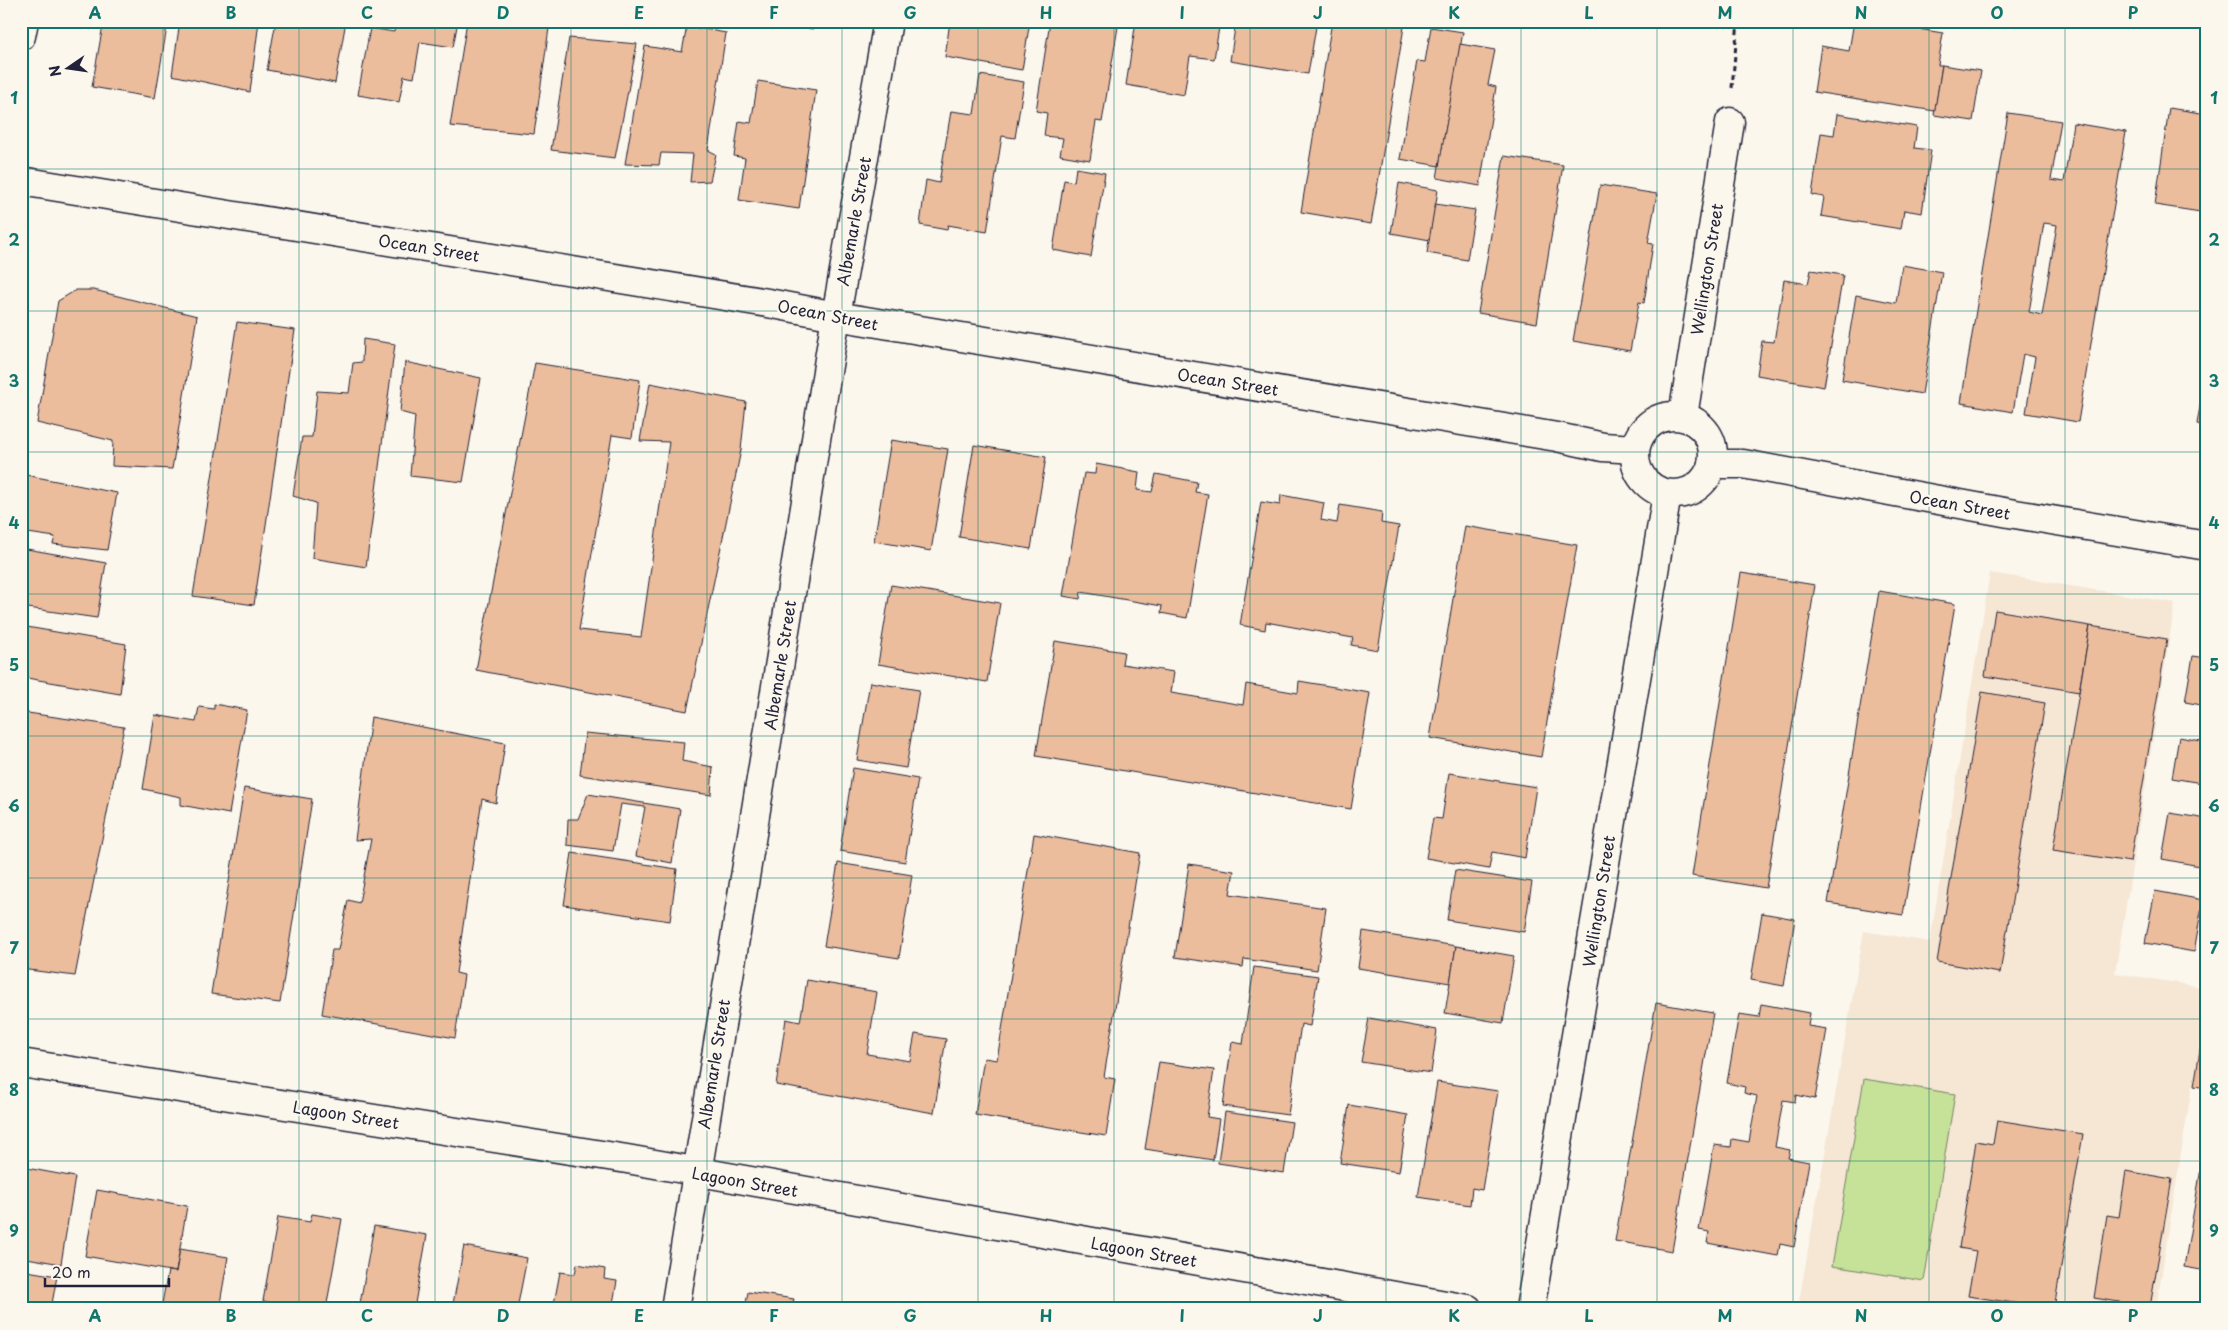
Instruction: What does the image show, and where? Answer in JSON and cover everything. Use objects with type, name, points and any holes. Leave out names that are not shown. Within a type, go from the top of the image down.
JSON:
[{"type":"street","points":[[21,36],[24,21]]},
{"type":"street","name":"Albemarle Street","points":[[675,1309],[836,316],[888,21]]},
{"type":"street","name":"Wellington Street","points":[[1682,416],[1730,122]]},
{"type":"street","name":"Ocean Street","points":[[21,181],[768,302],[836,316],[1603,446],[1635,449]]},
{"type":"street","points":[[1670,415],[1682,416],[1694,421],[1704,429],[1710,439],[1713,452],[1712,464],[1708,475],[1700,484],[1679,495],[1667,494],[1655,490],[1645,483],[1638,473],[1635,462],[1635,449],[1638,437],[1646,426],[1657,419],[1670,415]]},
{"type":"street","name":"Ocean Street","points":[[1712,464],[1743,464],[2010,513],[2207,546]]},
{"type":"street","name":"Wellington Street","points":[[1530,1309],[1667,494]]},
{"type":"street","name":"Lagoon Street","points":[[21,1063],[627,1159],[1468,1309]]},
{"type":"path","points":[[1730,122],[1738,21]]},
{"type":"shaded area","points":[[1990,573],[2175,603],[2115,973],[2207,988],[2207,1087],[2192,1085],[2156,1309],[1840,1309],[1799,1302],[1864,931],[1930,942]]},
{"type":"green space","points":[[1864,1079],[1955,1094],[1924,1281],[1832,1266]]},
{"type":"building","points":[[85,21],[168,21],[155,98],[92,87],[103,25]]},
{"type":"building","points":[[180,21],[259,21],[250,92],[172,75]]},
{"type":"building","points":[[276,21],[346,21],[335,83],[267,70]]},
{"type":"building","points":[[396,21],[458,21],[453,47],[420,42],[414,78],[404,76],[399,102],[358,95],[370,28],[394,32]]},
{"type":"building","points":[[467,21],[550,21],[534,134],[450,126]]},
{"type":"building","points":[[753,21],[815,21],[813,29]]},
{"type":"building","points":[[950,21],[1030,21],[1022,70],[945,57]]},
{"type":"building","points":[[1050,21],[1119,21],[1102,122],[1096,121],[1090,160],[1060,155],[1063,138],[1044,136],[1047,113],[1036,111]]},
{"type":"building","points":[[1136,21],[1220,21],[1214,59],[1190,56],[1184,95],[1126,85]]},
{"type":"building","points":[[1236,21],[1317,21],[1308,74],[1230,61]]},
{"type":"building","points":[[1332,21],[1405,21],[1371,224],[1301,212]]},
{"type":"building","points":[[1854,21],[1868,21],[1943,33],[1938,65],[1942,65],[1935,111],[1814,92],[1821,46],[1849,51]]},
{"type":"building","points":[[687,26],[726,33],[708,150],[716,154],[710,181],[690,182],[693,154],[661,153],[659,165],[625,164],[645,46],[682,52]]},
{"type":"building","points":[[1431,27],[1463,32],[1439,166],[1400,159],[1417,61],[1425,62]]},
{"type":"building","points":[[569,38],[637,44],[615,158],[551,150]]},
{"type":"building","points":[[1460,44],[1495,50],[1488,85],[1496,87],[1480,186],[1437,178]]},
{"type":"building","points":[[1942,65],[1981,71],[1973,121],[1934,115]]},
{"type":"building","points":[[980,75],[1024,82],[1015,138],[1002,136],[987,232],[948,225],[947,230],[920,225],[926,180],[939,183],[951,111],[974,114]]},
{"type":"building","points":[[758,81],[816,90],[799,209],[739,200],[745,158],[734,156],[739,121],[751,123]]},
{"type":"building","points":[[2169,108],[2207,114],[2207,213],[2155,205]]},
{"type":"building","points":[[2008,113],[2061,121],[2051,180],[2064,182],[2073,123],[2126,132],[2078,422],[2026,413],[2035,357],[2023,354],[2013,412],[1961,403]],"holes":[[[2044,223],[2057,225],[2042,315],[2029,312]]]},
{"type":"building","points":[[1837,114],[1917,127],[1914,148],[1931,150],[1922,213],[1904,210],[1901,229],[1821,216],[1824,197],[1812,195],[1821,133],[1834,135]]},
{"type":"building","points":[[1504,156],[1563,165],[1537,323],[1478,313]]},
{"type":"building","points":[[1076,168],[1105,173],[1091,257],[1053,250],[1064,180],[1074,182]]},
{"type":"building","points":[[1399,183],[1438,190],[1430,240],[1391,233]]},
{"type":"building","points":[[1600,185],[1657,194],[1648,243],[1653,244],[1644,303],[1639,302],[1630,351],[1573,341]]},
{"type":"building","points":[[1435,204],[1475,210],[1467,260],[1427,253]]},
{"type":"building","points":[[1902,265],[1942,272],[1922,394],[1842,380],[1856,295],[1896,303]]},
{"type":"building","points":[[1811,270],[1843,275],[1824,387],[1757,375],[1762,341],[1774,342],[1784,280],[1808,284]]},
{"type":"building","points":[[76,290],[94,290],[197,316],[172,469],[112,466],[113,441],[37,423],[58,301]]},
{"type":"building","points":[[237,322],[295,330],[254,605],[193,596]]},
{"type":"building","points":[[363,339],[395,344],[366,567],[312,558],[316,503],[293,496],[302,437],[312,437],[317,391],[349,393],[353,363],[362,362]]},
{"type":"building","points":[[405,362],[481,378],[463,482],[410,476],[415,416],[400,412]]},
{"type":"building","points":[[535,363],[640,380],[632,438],[612,435],[579,630],[641,637],[669,442],[640,441],[650,383],[746,402],[741,450],[687,711],[476,670]]},
{"type":"building","points":[[2207,371],[2207,426],[2197,424]]},
{"type":"building","points":[[891,440],[948,449],[931,551],[874,541]]},
{"type":"building","points":[[974,445],[1046,457],[1031,549],[959,537]]},
{"type":"building","points":[[1096,464],[1139,472],[1137,490],[1152,492],[1156,474],[1197,482],[1195,492],[1208,494],[1187,618],[1161,613],[1162,606],[1081,592],[1080,599],[1063,596],[1084,473],[1095,474]]},
{"type":"building","points":[[21,474],[117,493],[107,550],[53,544],[55,537],[21,532]]},
{"type":"building","points":[[1281,495],[1324,503],[1321,520],[1337,523],[1340,505],[1382,512],[1381,523],[1399,526],[1378,650],[1351,645],[1353,638],[1266,622],[1265,630],[1240,625],[1261,502],[1280,505]]},
{"type":"building","points":[[1465,526],[1577,545],[1541,757],[1430,738]]},
{"type":"building","points":[[21,548],[106,563],[97,618],[21,607]]},
{"type":"building","points":[[1741,573],[1815,585],[1766,888],[1692,876]]},
{"type":"building","points":[[891,585],[1000,603],[987,682],[878,664]]},
{"type":"building","points":[[1879,591],[1955,604],[1903,915],[1828,903]]},
{"type":"building","points":[[1995,610],[2090,626],[2079,692],[1985,676]]},
{"type":"building","points":[[21,626],[126,644],[120,694],[21,677]]},
{"type":"building","points":[[2090,626],[2167,639],[2130,862],[2053,850]]},
{"type":"building","points":[[1055,641],[1124,652],[1122,664],[1174,672],[1171,693],[1243,705],[1246,684],[1298,693],[1299,681],[1370,693],[1351,809],[1036,756]]},
{"type":"building","points":[[2193,656],[2207,658],[2207,706],[2185,702]]},
{"type":"building","points":[[870,682],[919,690],[906,768],[857,760]]},
{"type":"building","points":[[1982,692],[2045,703],[2000,973],[1937,962]]},
{"type":"building","points":[[214,704],[247,710],[229,814],[181,805],[181,797],[143,789],[155,715],[196,722],[199,707],[214,709]]},
{"type":"building","points":[[21,712],[124,727],[75,976],[21,969]]},
{"type":"building","points":[[371,717],[505,743],[496,803],[482,799],[456,973],[464,975],[455,1038],[322,1014],[332,950],[338,950],[348,900],[359,903],[371,839],[355,840]]},
{"type":"building","points":[[585,733],[684,742],[682,761],[713,767],[711,795],[580,775]]},
{"type":"building","points":[[2179,737],[2207,742],[2207,784],[2172,778]]},
{"type":"building","points":[[853,768],[918,779],[905,862],[840,851]]},
{"type":"building","points":[[1449,773],[1536,787],[1525,858],[1492,852],[1489,869],[1426,858],[1433,818],[1442,819]]},
{"type":"building","points":[[244,788],[312,799],[280,1003],[211,994]]},
{"type":"building","points":[[588,794],[680,809],[672,863],[636,856],[645,807],[621,804],[613,851],[567,845],[568,819],[578,819]]},
{"type":"building","points":[[2170,813],[2207,819],[2205,867],[2162,859]]},
{"type":"building","points":[[1034,834],[1140,853],[1104,1077],[1115,1079],[1106,1136],[975,1115],[984,1058],[997,1060]]},
{"type":"building","points":[[572,853],[677,869],[670,921],[564,905]]},
{"type":"building","points":[[838,863],[912,875],[899,958],[824,946]]},
{"type":"building","points":[[1189,864],[1234,871],[1230,894],[1326,908],[1317,970],[1244,959],[1243,967],[1175,957]]},
{"type":"building","points":[[1455,870],[1532,882],[1524,932],[1447,920]]},
{"type":"building","points":[[2155,891],[2203,900],[2194,952],[2145,943]]},
{"type":"building","points":[[1762,913],[1795,919],[1784,986],[1751,980]]},
{"type":"building","points":[[1363,931],[1456,946],[1450,983],[1358,968]]},
{"type":"building","points":[[1456,946],[1514,956],[1503,1023],[1445,1013]]},
{"type":"building","points":[[1254,967],[1318,976],[1310,1026],[1301,1024],[1288,1115],[1223,1106],[1232,1042],[1243,1044]]},
{"type":"building","points":[[807,980],[877,992],[867,1054],[910,1061],[915,1034],[946,1039],[934,1113],[776,1085],[786,1019],[800,1022]]},
{"type":"building","points":[[1656,1003],[1713,1013],[1672,1251],[1615,1241]]},
{"type":"building","points":[[1761,1004],[1810,1013],[1808,1026],[1827,1029],[1815,1099],[1796,1095],[1795,1102],[1783,1100],[1775,1147],[1790,1150],[1788,1158],[1809,1162],[1794,1247],[1780,1244],[1778,1256],[1707,1243],[1709,1232],[1699,1230],[1714,1145],[1731,1147],[1732,1139],[1749,1142],[1757,1096],[1744,1093],[1745,1087],[1727,1083],[1739,1014],[1759,1017]]},
{"type":"building","points":[[2207,1008],[2207,1088],[2194,1086]]},
{"type":"building","points":[[1369,1018],[1437,1030],[1431,1073],[1361,1062]]},
{"type":"building","points":[[1159,1062],[1214,1070],[1207,1117],[1219,1119],[1213,1160],[1145,1149]]},
{"type":"building","points":[[1437,1082],[1498,1091],[1482,1190],[1472,1188],[1470,1205],[1418,1197]]},
{"type":"building","points":[[1349,1105],[1408,1115],[1399,1172],[1340,1163]]},
{"type":"building","points":[[1225,1112],[1292,1122],[1284,1173],[1218,1163]]},
{"type":"building","points":[[1997,1120],[2083,1134],[2054,1309],[1968,1296],[1976,1251],[1959,1248],[1976,1141],[1993,1144]]},
{"type":"building","points":[[2207,1134],[2207,1271],[2184,1267]]},
{"type":"building","points":[[21,1167],[75,1177],[61,1264],[21,1257]]},
{"type":"building","points":[[2126,1171],[2172,1179],[2150,1307],[2094,1298],[2107,1215],[2119,1217]]},
{"type":"building","points":[[97,1190],[187,1206],[176,1272],[85,1256]]},
{"type":"building","points":[[312,1214],[342,1219],[326,1309],[305,1309],[263,1301],[278,1217],[310,1222]]},
{"type":"building","points":[[374,1226],[427,1235],[414,1309],[359,1309]]},
{"type":"building","points":[[464,1246],[527,1258],[517,1309],[452,1309]]},
{"type":"building","points":[[180,1249],[228,1257],[219,1309],[161,1309],[168,1271],[176,1272]]},
{"type":"building","points":[[577,1264],[605,1269],[604,1279],[617,1281],[612,1309],[553,1309],[560,1272],[575,1274]]},
{"type":"building","points":[[21,1270],[57,1276],[51,1309],[21,1309]]},
{"type":"building","points":[[748,1292],[794,1299],[793,1302],[817,1306],[817,1309],[745,1309]]}]
